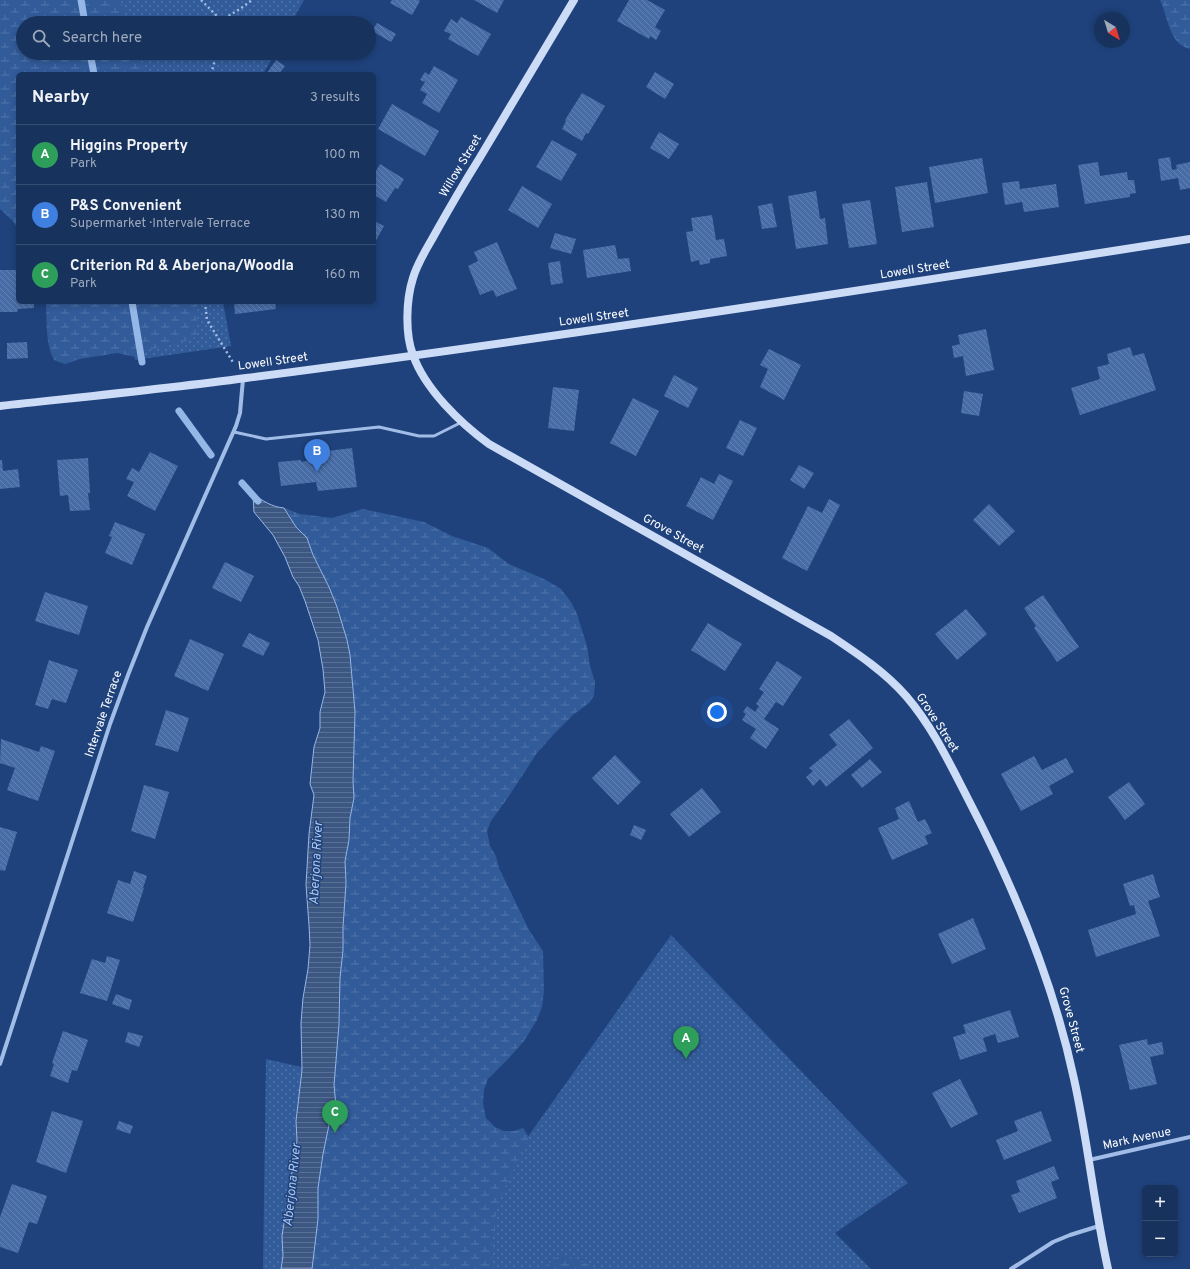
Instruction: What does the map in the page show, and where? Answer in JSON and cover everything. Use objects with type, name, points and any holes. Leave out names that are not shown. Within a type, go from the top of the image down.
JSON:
[{"type":"main road","name":"Willow Street","points":[[413,355],[407,324],[409,298],[413,278],[421,259],[459,192],[574,0]]},
{"type":"main road","name":"Lowell Street","points":[[0,406],[243,378],[413,355],[719,312],[1190,239]]},
{"type":"main road","name":"Grove Street","points":[[413,355],[426,381],[437,395],[477,436],[499,450],[831,636],[873,665],[906,696],[926,724],[951,767],[1004,872],[1032,936],[1049,986],[1066,1044],[1074,1079],[1108,1269]]},
{"type":"street","name":"Intervale Terrace","points":[[0,1064],[110,724],[128,675],[169,577],[234,432],[240,413],[243,378]]},
{"type":"street","name":"Mark Avenue","points":[[1089,1160],[1190,1137]]},
{"type":"street","points":[[1011,1269],[1053,1242],[1100,1226]]},
{"type":"lane","points":[[234,432],[266,439],[379,427],[419,436],[434,436],[462,422]]},
{"type":"path","points":[[201,0],[217,16]]},
{"type":"path","points":[[229,16],[252,0]]},
{"type":"path","points":[[211,72],[215,60]]},
{"type":"path","points":[[205,304],[207,320],[243,378]]},
{"type":"green space","points":[[0,0],[304,0],[295,16],[16,16],[16,60],[271,60],[264,72],[18,72]]},
{"type":"green space","points":[[0,0],[121,0],[125,16],[16,16],[16,60],[141,60],[145,72],[16,72],[16,226],[0,209]]},
{"type":"green space","points":[[1160,0],[1190,0],[1190,49],[1181,45],[1173,36]]},
{"type":"green space","points":[[46,304],[198,304],[196,337],[177,344],[146,350],[136,357],[117,353],[80,359],[65,364],[54,360],[49,346]]},
{"type":"green space","points":[[127,304],[223,304],[231,346],[135,360]]},
{"type":"green space","points":[[284,508],[300,514],[332,518],[363,509],[424,522],[452,536],[488,548],[509,564],[544,579],[561,589],[571,602],[577,614],[587,646],[590,666],[595,682],[594,696],[589,703],[573,715],[554,734],[537,753],[491,821],[487,831],[490,846],[496,856],[499,868],[529,930],[543,951],[544,991],[542,1007],[537,1020],[524,1041],[488,1079],[484,1090],[483,1103],[486,1118],[495,1127],[504,1131],[514,1131],[523,1128],[529,1137],[498,1206],[491,1250],[494,1269],[312,1269],[318,1219],[318,1188],[323,1154],[330,1120],[336,1106],[334,1085],[343,950],[346,883],[345,861],[354,798],[355,712],[350,655],[337,607],[313,555],[307,538],[296,527]]},
{"type":"green space","points":[[671,935],[908,1183],[835,1233],[871,1269],[263,1269],[266,1059],[323,1072],[488,1193]]},
{"type":"green space","points":[[563,1256],[580,1261],[597,1269],[541,1269],[556,1258]]},
{"type":"water","points":[[253,494],[272,505],[284,508],[296,527],[307,538],[313,555],[337,607],[347,640],[350,655],[355,712],[354,798],[345,861],[346,883],[343,950],[334,1085],[336,1106],[330,1120],[323,1154],[318,1188],[318,1219],[312,1269],[281,1269],[283,1256],[282,1236],[297,1140],[296,1121],[302,1070],[301,1023],[310,945],[306,885],[309,834],[314,795],[310,784],[314,747],[320,728],[320,712],[325,692],[318,640],[305,601],[273,535],[254,512]]},
{"type":"building","points":[[392,0],[420,1],[412,15],[390,3]]},
{"type":"building","points":[[474,0],[504,0],[497,13]]},
{"type":"building","points":[[629,0],[647,0],[665,10],[655,27],[661,31],[656,40],[650,36],[649,39],[617,21]]},
{"type":"building","points":[[461,17],[491,34],[478,56],[448,39],[451,34],[444,31],[451,19],[457,23]]},
{"type":"building","points":[[377,23],[396,34],[391,42],[376,33]]},
{"type":"building","points":[[276,60],[285,66],[280,72],[268,72]]},
{"type":"building","points":[[434,66],[458,80],[439,113],[422,103],[427,94],[420,90],[425,82],[420,80],[425,72],[429,75]]},
{"type":"building","points":[[655,72],[674,84],[665,99],[646,87]]},
{"type":"building","points":[[582,93],[605,106],[582,141],[562,129],[566,121],[565,120]]},
{"type":"building","points":[[392,104],[439,131],[425,156],[378,129]]},
{"type":"building","points":[[659,132],[679,144],[669,159],[650,148]]},
{"type":"building","points":[[552,140],[577,154],[561,181],[536,167]]},
{"type":"building","points":[[1170,157],[1172,170],[1177,169],[1176,165],[1190,162],[1190,188],[1180,190],[1178,178],[1161,181],[1158,159]]},
{"type":"building","points":[[982,158],[988,193],[935,203],[929,167]]},
{"type":"building","points":[[1098,162],[1100,176],[1127,172],[1128,180],[1134,180],[1136,193],[1130,194],[1130,197],[1085,204],[1078,165]]},
{"type":"building","points":[[380,164],[404,179],[398,189],[395,188],[386,202],[376,196],[376,171]]},
{"type":"building","points":[[1019,181],[1020,189],[1056,184],[1059,207],[1024,212],[1022,202],[1005,205],[1002,183]]},
{"type":"building","points":[[927,182],[934,227],[902,232],[895,187]]},
{"type":"building","points":[[522,186],[552,204],[538,228],[508,210]]},
{"type":"building","points":[[816,191],[820,219],[825,218],[828,244],[796,249],[788,196]]},
{"type":"building","points":[[870,200],[877,244],[849,248],[842,204]]},
{"type":"building","points":[[772,203],[777,227],[762,229],[758,206]]},
{"type":"building","points":[[712,215],[716,240],[724,239],[727,256],[710,259],[710,263],[700,265],[699,260],[691,262],[686,232],[693,231],[691,218]]},
{"type":"building","points":[[376,222],[384,226],[376,240]]},
{"type":"building","points":[[555,233],[576,239],[571,254],[550,248]]},
{"type":"building","points":[[497,242],[517,289],[496,297],[493,290],[480,295],[468,266],[478,261],[474,252]]},
{"type":"building","points":[[615,245],[618,259],[629,258],[631,271],[587,278],[583,250]]},
{"type":"building","points":[[560,261],[563,283],[551,285],[548,263]]},
{"type":"building","points":[[0,270],[16,270],[16,304],[34,304],[34,308],[18,309],[17,312],[0,312]]},
{"type":"building","points":[[234,304],[275,304],[276,309],[235,314]]},
{"type":"building","points":[[986,329],[994,370],[966,376],[963,356],[954,358],[952,346],[960,344],[958,335]]},
{"type":"building","points":[[27,342],[28,358],[7,359],[7,343]]},
{"type":"building","points":[[1130,347],[1133,356],[1144,353],[1156,390],[1080,415],[1071,388],[1100,379],[1097,367],[1109,364],[1107,354]]},
{"type":"building","points":[[769,349],[801,365],[784,400],[760,387],[768,369],[760,365]]},
{"type":"building","points":[[674,375],[698,388],[688,408],[664,396]]},
{"type":"building","points":[[553,387],[579,390],[574,431],[548,428]]},
{"type":"building","points":[[964,391],[983,394],[979,416],[961,413]]},
{"type":"building","points":[[633,398],[659,411],[636,456],[610,443]]},
{"type":"building","points":[[740,420],[757,428],[743,456],[726,448]]},
{"type":"building","points":[[352,448],[357,487],[318,491],[316,482],[281,486],[278,462],[301,460],[301,462],[311,460],[310,453]]},
{"type":"building","points":[[150,452],[178,466],[155,511],[127,496],[134,482],[126,479],[132,468],[139,472]]},
{"type":"building","points":[[88,458],[90,493],[88,493],[90,510],[70,511],[68,495],[60,496],[57,460]]},
{"type":"building","points":[[0,460],[2,460],[3,471],[18,469],[20,487],[0,489]]},
{"type":"building","points":[[799,465],[814,473],[804,489],[790,480]]},
{"type":"building","points":[[719,474],[733,481],[713,520],[686,506],[701,477],[714,484]]},
{"type":"building","points":[[829,499],[840,505],[807,571],[782,558],[808,506],[822,513]]},
{"type":"building","points":[[989,504],[1015,531],[999,546],[973,520]]},
{"type":"building","points":[[115,522],[145,534],[132,565],[105,553],[112,537],[109,536]]},
{"type":"building","points":[[225,562],[254,576],[241,602],[212,588]]},
{"type":"building","points":[[45,592],[88,606],[79,635],[35,621]]},
{"type":"building","points":[[1043,595],[1079,647],[1057,662],[1034,628],[1036,626],[1024,608]]},
{"type":"building","points":[[966,609],[987,634],[957,660],[935,634]]},
{"type":"building","points":[[708,623],[742,644],[725,671],[691,650]]},
{"type":"building","points":[[249,633],[270,643],[263,656],[242,646]]},
{"type":"building","points":[[190,639],[224,654],[208,691],[174,676]]},
{"type":"building","points":[[49,660],[78,670],[66,703],[52,699],[48,709],[35,705]]},
{"type":"building","points":[[777,661],[802,677],[783,706],[776,702],[764,719],[779,729],[766,749],[750,738],[756,729],[742,720],[746,714],[743,712],[747,706],[755,712],[759,706],[756,704],[764,692],[759,689]]},
{"type":"building","points":[[166,710],[189,718],[178,752],[155,745]]},
{"type":"building","points":[[849,719],[873,748],[826,787],[820,779],[813,786],[806,777],[813,771],[809,768],[837,745],[829,735]]},
{"type":"building","points":[[1,739],[39,752],[41,746],[55,751],[38,801],[7,790],[15,768],[0,763]]},
{"type":"building","points":[[615,755],[641,782],[618,805],[592,778]]},
{"type":"building","points":[[1034,756],[1042,770],[1066,758],[1074,772],[1049,786],[1053,794],[1021,811],[1001,774]]},
{"type":"building","points":[[870,759],[882,772],[862,788],[851,775]]},
{"type":"building","points":[[1129,782],[1145,804],[1125,820],[1108,797]]},
{"type":"building","points":[[144,785],[169,792],[155,839],[131,831]]},
{"type":"building","points":[[702,788],[721,812],[689,837],[670,814]]},
{"type":"building","points":[[909,801],[918,822],[925,819],[932,833],[925,836],[928,844],[892,860],[878,828],[899,819],[895,808]]},
{"type":"building","points":[[634,825],[646,830],[641,840],[630,835]]},
{"type":"building","points":[[0,827],[17,832],[5,871],[0,870]]},
{"type":"building","points":[[134,871],[147,876],[133,922],[107,913],[118,880],[130,884]]},
{"type":"building","points":[[1153,874],[1160,897],[1148,901],[1160,936],[1096,957],[1088,930],[1136,914],[1134,905],[1130,906],[1123,884]]},
{"type":"building","points":[[973,918],[986,949],[952,964],[938,934]]},
{"type":"building","points":[[107,956],[120,960],[107,1001],[80,993],[92,959],[105,963]]},
{"type":"building","points":[[116,994],[132,1000],[129,1010],[112,1004]]},
{"type":"building","points":[[1010,1010],[1019,1037],[998,1043],[995,1034],[983,1038],[987,1051],[960,1060],[953,1037],[966,1033],[963,1025]]},
{"type":"building","points":[[63,1031],[88,1040],[77,1071],[72,1070],[68,1083],[50,1076],[54,1064],[52,1063]]},
{"type":"building","points":[[128,1032],[143,1036],[139,1047],[125,1042]]},
{"type":"building","points":[[1147,1039],[1148,1045],[1162,1042],[1164,1054],[1150,1057],[1157,1084],[1130,1090],[1119,1045]]},
{"type":"building","points":[[960,1079],[978,1114],[951,1128],[932,1093]]},
{"type":"building","points":[[52,1111],[83,1121],[66,1173],[36,1162]]},
{"type":"building","points":[[1041,1111],[1052,1141],[1004,1160],[996,1140],[1018,1131],[1014,1121]]},
{"type":"building","points":[[119,1121],[133,1126],[130,1134],[116,1129]]},
{"type":"building","points":[[1054,1166],[1059,1179],[1051,1182],[1057,1198],[1019,1213],[1011,1195],[1020,1192],[1016,1181]]},
{"type":"building","points":[[12,1184],[47,1196],[37,1224],[29,1222],[18,1253],[0,1247],[0,1217]]},
{"type":"waterway","name":"Aberjona River","points":[[81,0],[84,16]]},
{"type":"waterway","name":"Aberjona River","points":[[91,60],[94,72]]},
{"type":"waterway","name":"Aberjona River","points":[[132,304],[142,362]]},
{"type":"waterway","name":"Aberjona River","points":[[179,411],[211,455]]},
{"type":"waterway","name":"Aberjona River","points":[[242,483],[258,501]]},
{"type":"place","name":"P&S Convenient","points":[[317,472]]},
{"type":"place","name":"Higgins Property","points":[[686,1059]]},
{"type":"place","name":"Criterion Rd & Aberjona/Woodla","points":[[335,1133]]}]
